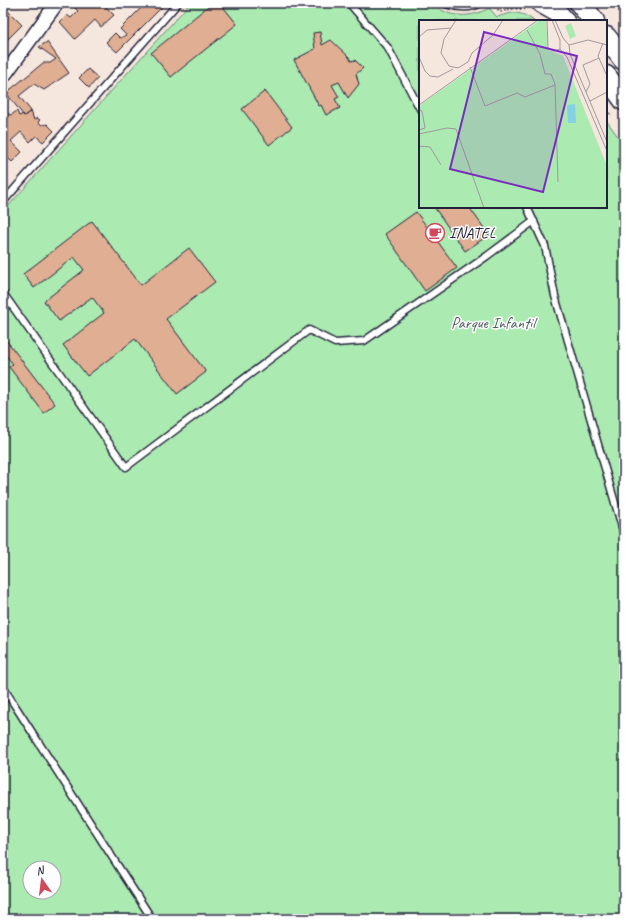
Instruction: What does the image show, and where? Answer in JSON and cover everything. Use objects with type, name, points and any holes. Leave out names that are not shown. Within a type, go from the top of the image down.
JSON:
[{"type":"main road","points":[[580,3],[593,20]]},
{"type":"main road","points":[[535,6],[556,11],[563,20]]},
{"type":"main road","points":[[607,38],[624,60]]},
{"type":"main road","points":[[607,77],[624,100]]},
{"type":"street","points":[[3,77],[57,3]]},
{"type":"lane","points":[[3,202],[178,3]]},
{"type":"lane","points":[[349,3],[388,48],[419,107]]},
{"type":"lane","points":[[443,3],[464,7],[477,5],[480,3]]},
{"type":"lane","points":[[528,208],[545,246],[555,296],[624,534]]},
{"type":"lane","points":[[3,293],[126,467],[309,330],[335,344],[364,341],[487,256],[534,221]]},
{"type":"lane","points":[[3,687],[152,919]]},
{"type":"path","points":[[493,3],[500,12],[515,8],[535,6]]},
{"type":"green space","name":"Parque Infantil","points":[[190,3],[433,3],[445,12],[452,14],[475,14],[489,8],[497,17],[516,13],[529,17],[533,20],[419,20],[419,208],[607,208],[607,121],[624,145],[624,919],[3,919],[3,212]]},
{"type":"building","points":[[76,3],[102,3],[114,15],[101,27],[95,20],[75,39],[60,22],[67,15],[71,18],[78,11],[73,6]]},
{"type":"building","points":[[146,3],[166,3],[117,52],[106,42],[115,33],[120,38],[126,35],[120,29]]},
{"type":"building","points":[[212,3],[220,3],[237,24],[171,77],[151,53]]},
{"type":"building","points":[[8,11],[22,25],[5,42],[3,42],[3,16]]},
{"type":"building","points":[[320,32],[322,45],[331,40],[349,57],[351,61],[355,60],[363,68],[356,74],[359,84],[348,98],[339,82],[332,85],[339,97],[335,99],[340,108],[326,115],[321,105],[319,106],[294,60],[315,49],[313,33]]},
{"type":"building","points":[[47,42],[69,73],[44,90],[34,84],[19,96],[31,111],[24,116],[6,93],[43,63],[50,63],[56,59],[39,47]]},
{"type":"building","points":[[88,69],[98,78],[89,88],[79,78]]},
{"type":"building","points":[[265,91],[292,127],[269,145],[242,109]]},
{"type":"building","points":[[17,111],[19,116],[23,114],[24,116],[31,111],[34,120],[37,118],[40,120],[38,122],[42,125],[47,124],[54,131],[43,142],[36,136],[30,142],[21,132],[11,141],[22,152],[12,162],[3,153],[3,113],[4,112],[11,115]]},
{"type":"building","points":[[435,208],[470,208],[489,235],[465,251]]},
{"type":"building","points":[[416,212],[457,268],[425,291],[385,234]]},
{"type":"building","points":[[92,221],[141,285],[189,248],[215,282],[166,319],[206,372],[177,394],[135,339],[87,376],[63,345],[104,313],[92,297],[59,321],[44,301],[84,270],[74,257],[34,288],[23,274]]},
{"type":"building","points":[[3,336],[55,404],[44,413],[9,367],[13,364],[3,352]]},
{"type":"place","name":"INATEL","points":[[435,233]]}]
